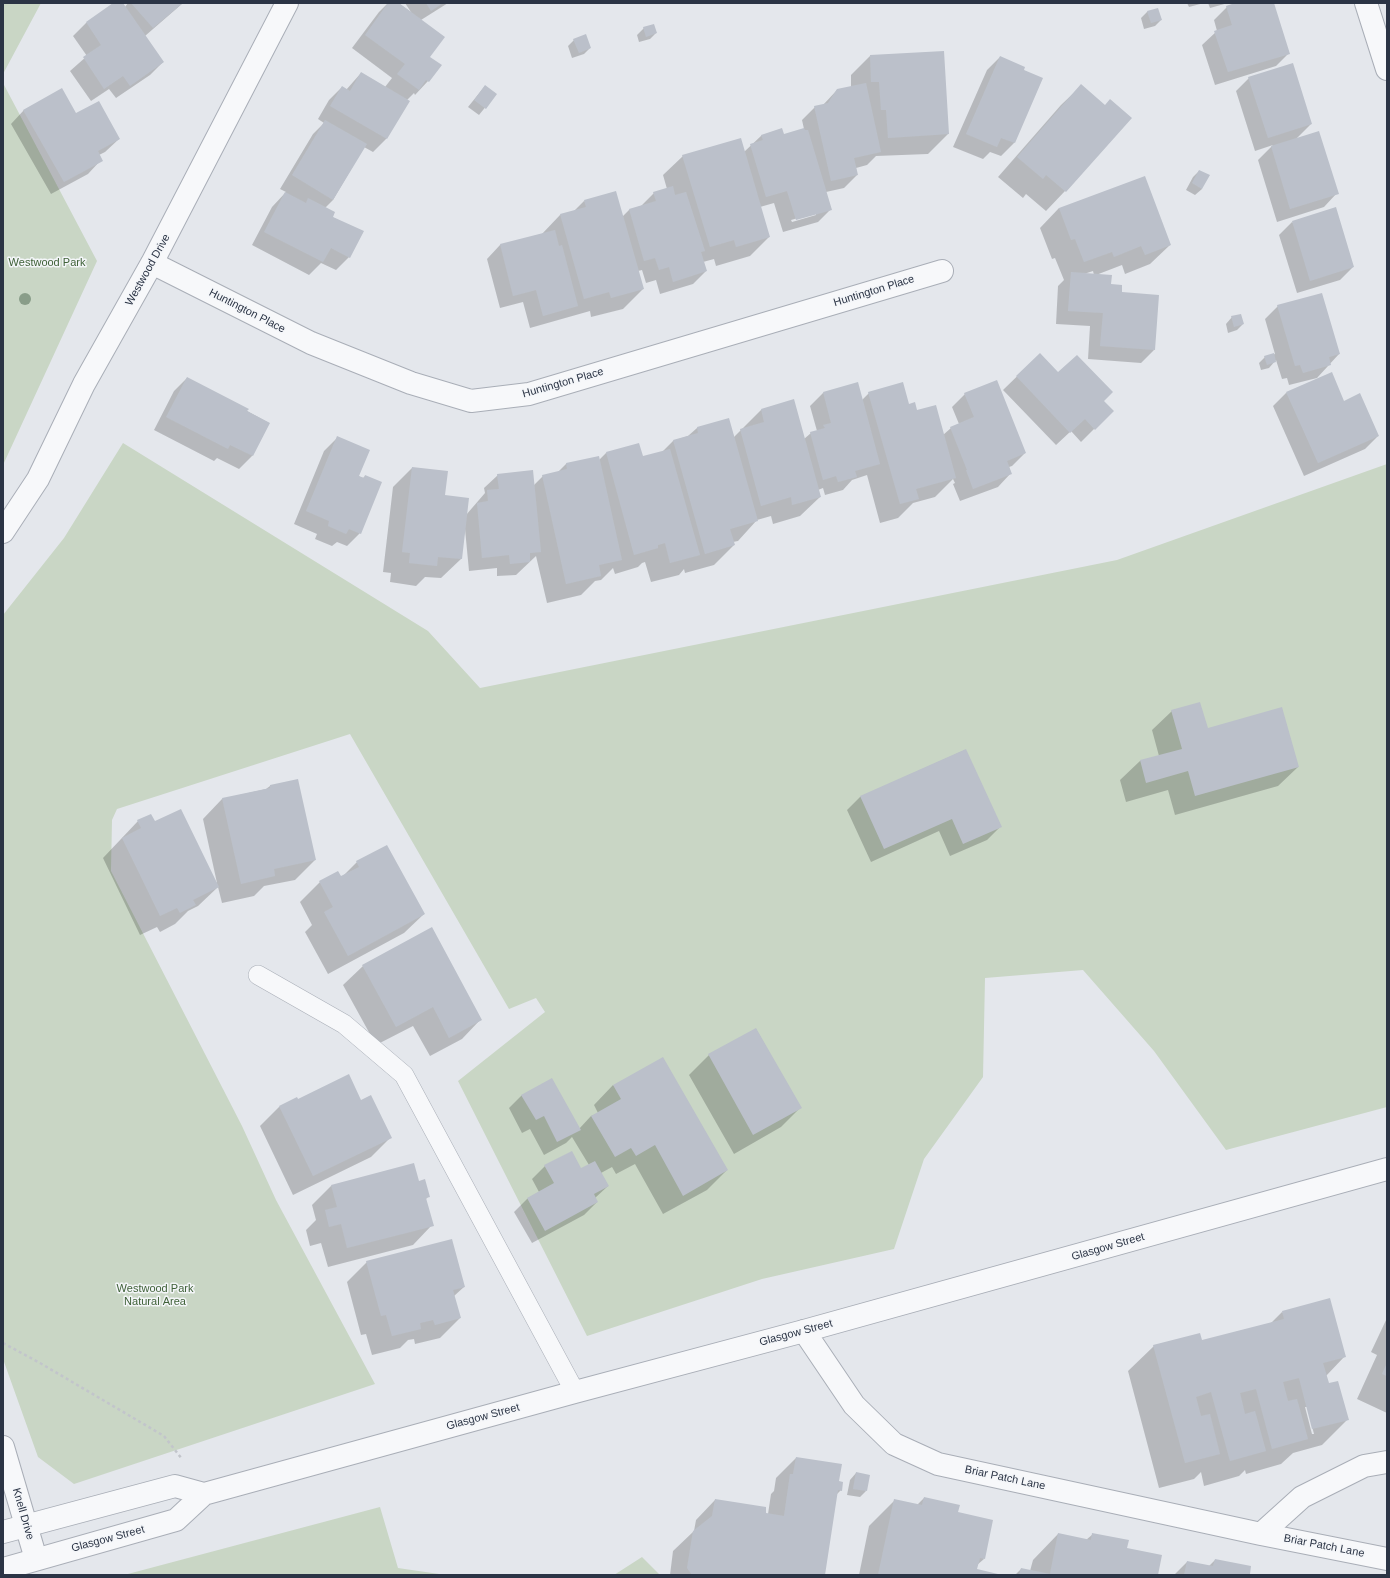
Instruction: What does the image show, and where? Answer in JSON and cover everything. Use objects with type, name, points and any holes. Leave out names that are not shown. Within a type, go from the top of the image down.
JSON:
[{"type":"street","name":"Westwood Drive","points":[[3,532],[38,479],[84,384],[152,263],[287,3]]},
{"type":"street","points":[[1366,3],[1387,70]]},
{"type":"street","name":"Huntington Place","points":[[152,263],[311,343],[411,383],[471,401],[528,394],[942,271]]},
{"type":"street","name":"Glasgow Street","points":[[3,1568],[176,1520],[204,1494],[804,1331],[1387,1169]]},
{"type":"street","name":"Briar Patch Lane","points":[[804,1331],[854,1405],[894,1444],[938,1464],[1261,1534],[1387,1558]]},
{"type":"street","name":"Knell Drive","points":[[3,1447],[36,1559]]},
{"type":"street","name":"Briar Patch Lane","points":[[1261,1534],[1302,1497],[1364,1466],[1387,1462]]},
{"type":"street","points":[[3,1532],[175,1486],[204,1494]]},
{"type":"lane","points":[[258,975],[344,1024],[404,1075],[575,1392]]},
{"type":"path","points":[[3,1343],[164,1436],[186,1464]]},
{"type":"green space","points":[[3,3],[41,3],[3,74]]},
{"type":"green space","name":"Westwood Park","points":[[3,83],[97,261],[3,465]]},
{"type":"green space","name":"Westwood Park Natural Area","points":[[123,443],[428,631],[480,688],[1117,560],[1387,464],[1387,1107],[1226,1150],[1154,1051],[1083,970],[985,978],[983,1077],[924,1159],[894,1249],[762,1279],[587,1336],[458,1081],[545,1012],[536,998],[509,1009],[350,734],[117,809],[112,820],[111,871],[242,1126],[276,1200],[375,1384],[74,1484],[38,1457],[3,1359],[3,615],[64,538]]},
{"type":"green space","points":[[380,1507],[398,1568],[446,1575],[124,1575]]},
{"type":"green space","points":[[642,1557],[660,1575],[614,1575]]},
{"type":"building","points":[[113,3],[123,3],[164,62],[130,86],[123,76],[104,89],[83,57],[101,45],[86,22]]},
{"type":"building","points":[[131,3],[183,3],[153,28]]},
{"type":"building","points":[[388,3],[399,3],[445,37],[430,57],[442,65],[429,82],[426,80],[419,90],[397,74],[405,64],[365,35]]},
{"type":"building","points":[[426,3],[443,3],[431,11]]},
{"type":"building","points":[[1235,3],[1274,3],[1290,54],[1228,72],[1214,31],[1232,25],[1226,6]]},
{"type":"building","points":[[1158,8],[1162,20],[1151,23],[1147,11]]},
{"type":"building","points":[[654,24],[657,33],[646,37],[643,27]]},
{"type":"building","points":[[586,34],[591,48],[579,53],[573,39]]},
{"type":"building","points":[[944,51],[949,134],[888,138],[886,110],[881,110],[879,82],[871,82],[870,55]]},
{"type":"building","points":[[1000,56],[1025,67],[1024,70],[1043,78],[1015,143],[1001,138],[997,147],[966,134]]},
{"type":"building","points":[[1293,63],[1312,124],[1268,138],[1248,77]]},
{"type":"building","points":[[361,72],[410,101],[387,139],[330,106],[342,86],[350,91]]},
{"type":"building","points":[[866,83],[881,152],[854,158],[858,175],[831,181],[814,106],[828,103],[837,89]]},
{"type":"building","points":[[1081,84],[1105,105],[1110,99],[1132,118],[1066,192],[1046,175],[1043,179],[1017,157]]},
{"type":"building","points":[[485,85],[497,94],[486,109],[474,100]]},
{"type":"building","points":[[62,88],[76,113],[99,101],[120,139],[98,151],[103,161],[64,182],[23,110]]},
{"type":"building","points":[[325,120],[367,144],[333,200],[292,175]]},
{"type":"building","points":[[782,128],[784,134],[804,128],[805,130],[808,130],[832,210],[796,220],[787,191],[766,197],[750,144],[763,140],[761,135]]},
{"type":"building","points":[[1319,131],[1339,194],[1290,209],[1271,146]]},
{"type":"building","points":[[741,138],[770,237],[736,247],[734,240],[710,247],[682,155]]},
{"type":"building","points":[[1199,170],[1210,175],[1202,189],[1192,183]]},
{"type":"building","points":[[1145,176],[1171,245],[1145,255],[1141,246],[1114,257],[1112,252],[1084,262],[1075,239],[1071,240],[1059,208]]},
{"type":"building","points":[[673,186],[675,195],[686,192],[705,251],[701,252],[707,271],[673,282],[669,267],[659,270],[655,258],[644,261],[629,209],[656,201],[653,192]]},
{"type":"building","points":[[616,191],[644,289],[611,298],[609,292],[584,299],[560,214],[586,207],[584,200]]},
{"type":"building","points":[[285,192],[306,203],[308,198],[335,212],[333,217],[364,231],[350,258],[331,248],[323,262],[264,232]]},
{"type":"building","points":[[1336,207],[1354,267],[1310,281],[1292,221]]},
{"type":"building","points":[[555,230],[559,246],[562,245],[578,306],[543,316],[536,290],[513,296],[500,244]]},
{"type":"building","points":[[1071,272],[1112,275],[1111,284],[1122,285],[1122,292],[1159,295],[1155,350],[1100,346],[1103,313],[1068,311]]},
{"type":"building","points":[[1322,293],[1340,354],[1329,357],[1331,365],[1303,373],[1300,365],[1295,366],[1277,305]]},
{"type":"building","points":[[1241,314],[1244,324],[1234,327],[1231,316]]},
{"type":"building","points":[[1040,353],[1058,372],[1077,355],[1113,392],[1104,401],[1114,411],[1095,430],[1085,419],[1070,433],[1016,376]]},
{"type":"building","points":[[1274,353],[1276,362],[1267,365],[1264,356]]},
{"type":"building","points":[[1332,372],[1344,401],[1360,393],[1379,436],[1318,463],[1286,392]]},
{"type":"building","points":[[187,377],[249,409],[247,411],[270,423],[253,456],[230,445],[228,449],[166,417]]},
{"type":"building","points":[[997,380],[1026,453],[1007,461],[1012,474],[973,489],[950,427],[974,417],[964,393]]},
{"type":"building","points":[[858,382],[880,464],[855,471],[857,477],[838,482],[836,476],[823,480],[810,432],[825,428],[823,425],[831,423],[823,392]]},
{"type":"building","points":[[903,382],[909,404],[915,402],[917,410],[936,405],[956,478],[916,489],[919,499],[900,504],[868,392]]},
{"type":"building","points":[[794,399],[821,497],[792,505],[791,497],[761,506],[740,429],[764,422],[761,409]]},
{"type":"building","points":[[729,418],[758,521],[730,529],[735,545],[705,554],[673,440],[698,433],[697,427]]},
{"type":"building","points":[[337,436],[370,450],[359,476],[364,478],[365,475],[382,482],[361,534],[349,529],[346,534],[328,526],[329,521],[306,511]]},
{"type":"building","points":[[639,443],[643,456],[670,449],[700,555],[670,563],[665,543],[658,545],[658,548],[634,555],[606,452]]},
{"type":"building","points":[[599,456],[622,560],[599,565],[601,576],[566,584],[542,475],[567,469],[566,463]]},
{"type":"building","points":[[412,467],[448,471],[445,495],[469,498],[462,559],[438,557],[437,566],[409,563],[410,553],[402,552]]},
{"type":"building","points":[[533,470],[541,552],[530,553],[530,562],[510,564],[509,555],[482,558],[477,503],[488,501],[487,490],[499,489],[497,474]]},
{"type":"building","points":[[1200,702],[1208,728],[1282,707],[1299,767],[1195,796],[1188,771],[1146,783],[1140,760],[1182,749],[1171,710]]},
{"type":"building","points":[[966,749],[1002,827],[963,844],[952,819],[884,849],[860,796]]},
{"type":"building","points":[[298,779],[316,860],[274,869],[275,876],[241,884],[222,798],[270,788],[270,785]]},
{"type":"building","points":[[181,809],[219,887],[193,900],[196,905],[180,913],[177,908],[160,916],[122,838],[141,828],[137,820],[151,814],[155,821]]},
{"type":"building","points":[[387,845],[425,914],[348,956],[324,912],[333,907],[319,881],[338,871],[341,876],[359,867],[356,861]]},
{"type":"building","points":[[432,927],[482,1020],[449,1038],[433,1007],[396,1027],[362,965]]},
{"type":"building","points":[[756,1028],[802,1108],[753,1135],[708,1054]]},
{"type":"building","points":[[663,1057],[728,1170],[683,1196],[655,1145],[636,1156],[631,1148],[615,1157],[591,1116],[621,1099],[613,1085]]},
{"type":"building","points":[[349,1074],[361,1100],[371,1095],[392,1138],[313,1176],[279,1106],[297,1097],[298,1099]]},
{"type":"building","points":[[552,1078],[581,1130],[557,1142],[544,1116],[536,1120],[521,1095]]},
{"type":"building","points":[[572,1151],[581,1168],[595,1161],[609,1186],[594,1194],[598,1202],[545,1231],[527,1198],[554,1183],[544,1165]]},
{"type":"building","points":[[414,1163],[419,1181],[425,1179],[430,1197],[426,1198],[434,1226],[347,1248],[341,1224],[329,1227],[325,1210],[337,1207],[331,1185]]},
{"type":"building","points":[[452,1239],[465,1287],[453,1290],[461,1318],[435,1325],[433,1320],[420,1323],[421,1329],[392,1336],[386,1315],[381,1316],[366,1261]]},
{"type":"building","points":[[1330,1298],[1346,1357],[1323,1363],[1329,1383],[1338,1381],[1349,1420],[1312,1429],[1299,1378],[1283,1382],[1288,1401],[1297,1399],[1308,1439],[1272,1449],[1256,1389],[1240,1393],[1245,1414],[1255,1411],[1266,1451],[1230,1461],[1211,1392],[1196,1397],[1201,1416],[1210,1414],[1220,1454],[1185,1463],[1153,1345],[1200,1333],[1202,1340],[1284,1319],[1282,1311]]},
{"type":"building","points":[[1387,1363],[1387,1376],[1382,1374]]},
{"type":"building","points":[[796,1457],[842,1464],[839,1481],[843,1482],[842,1491],[838,1490],[825,1575],[692,1575],[687,1568],[693,1531],[712,1516],[715,1499],[766,1507],[766,1513],[784,1516],[790,1474],[793,1474]]},
{"type":"building","points":[[856,1472],[870,1475],[867,1491],[853,1489]]},
{"type":"building","points":[[924,1497],[960,1505],[958,1512],[993,1520],[985,1559],[980,1558],[977,1569],[1002,1575],[878,1575],[894,1499],[922,1505]]},
{"type":"building","points":[[1058,1533],[1091,1540],[1092,1533],[1129,1540],[1127,1548],[1162,1555],[1158,1575],[1019,1575],[1021,1568],[1050,1574]]},
{"type":"building","points":[[1215,1559],[1251,1566],[1250,1574],[1253,1575],[1184,1575],[1187,1561],[1213,1566]]}]
